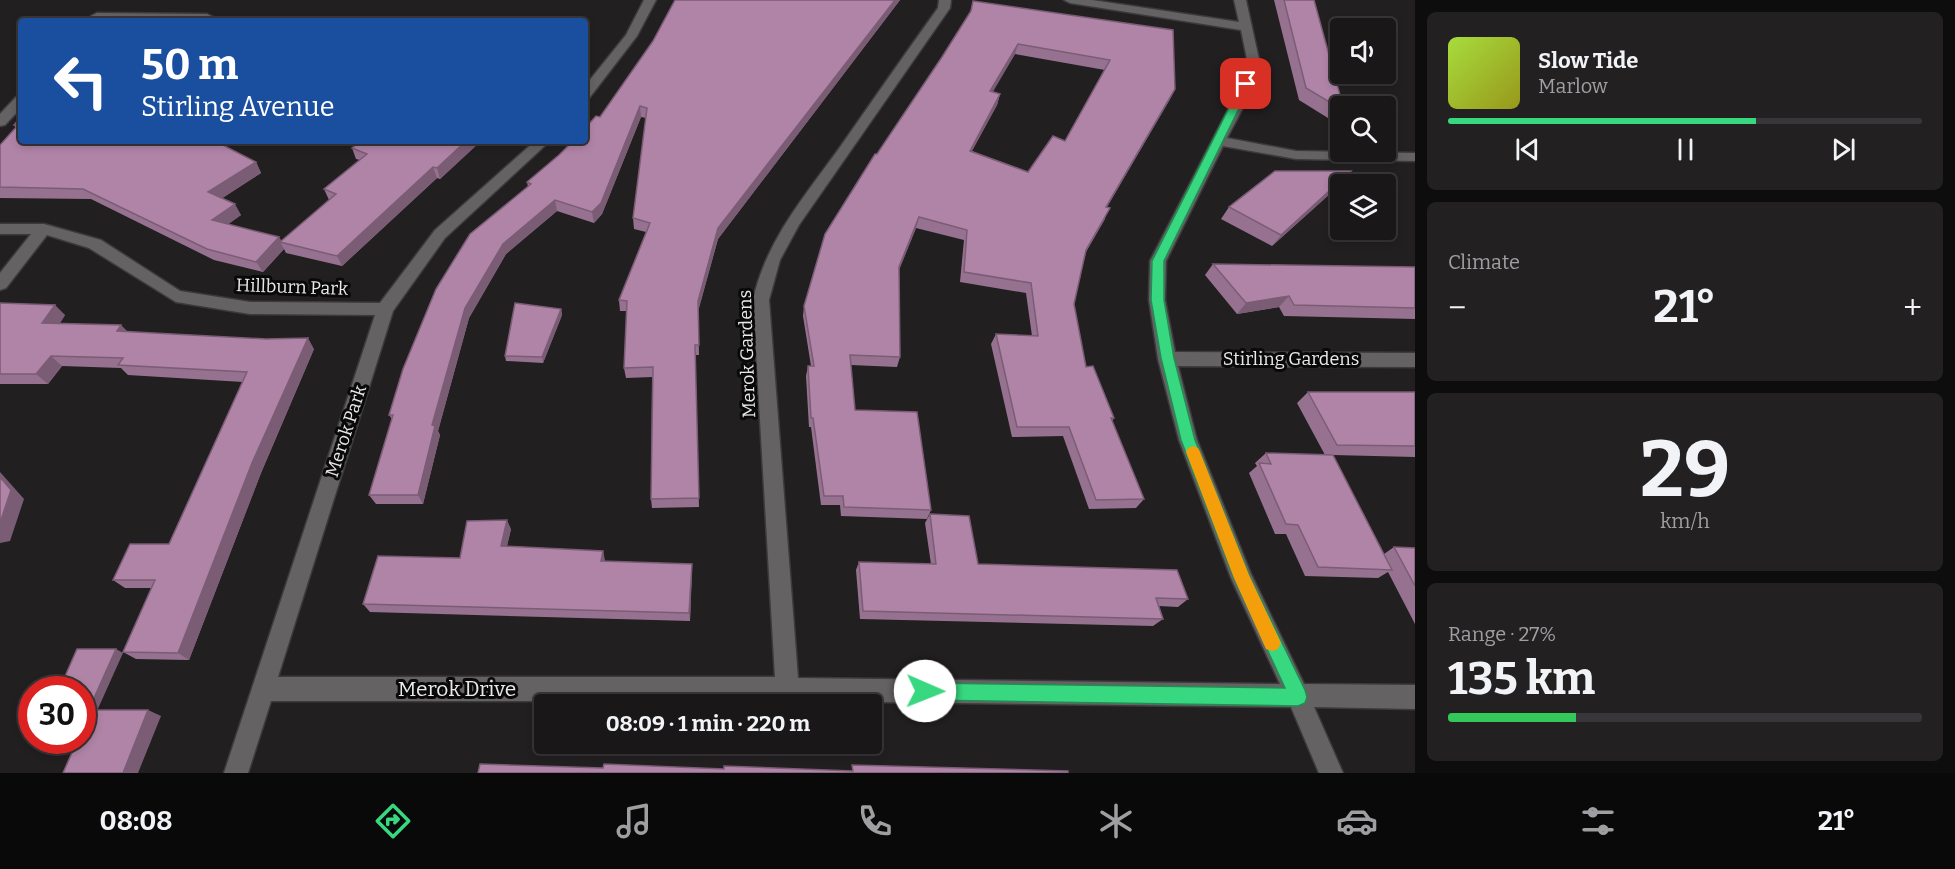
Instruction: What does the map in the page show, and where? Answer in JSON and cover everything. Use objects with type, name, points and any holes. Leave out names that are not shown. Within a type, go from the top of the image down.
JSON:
[{"type":"street","points":[[96,18],[112,0]]},
{"type":"street","points":[[588,90],[631,36],[650,0]]},
{"type":"street","name":"Merok Gardens","points":[[787,689],[760,300],[764,280],[775,253],[807,203],[944,8],[945,0]]},
{"type":"street","points":[[1070,0],[1247,27]]},
{"type":"street","points":[[1240,0],[1254,64],[1238,104],[1158,261],[1157,300],[1167,358],[1192,451],[1242,578],[1331,773]]},
{"type":"street","points":[[151,18],[207,17]]},
{"type":"street","points":[[0,122],[18,103]]},
{"type":"street","points":[[1218,141],[1296,156],[1415,157]]},
{"type":"street","name":"Merok Park","points":[[236,773],[385,309],[440,234],[540,144]]},
{"type":"street","name":"Hillburn Park","points":[[0,229],[44,229],[95,244],[176,297],[250,308],[385,309]]},
{"type":"street","points":[[0,284],[44,229]]},
{"type":"street","name":"Stirling Gardens","points":[[1167,358],[1415,360]]},
{"type":"street","name":"Merok Drive","points":[[264,689],[787,689],[1415,697]]},
{"type":"building","points":[[675,0],[895,0],[718,228],[698,301],[699,345],[695,345],[699,498],[651,499],[653,367],[624,368],[627,301],[619,300],[650,223],[633,218],[647,108],[640,106],[601,203],[592,212],[555,200],[503,244],[465,308],[432,425],[435,426],[418,495],[369,495],[393,415],[389,415],[403,369],[436,289],[470,234],[531,184],[527,182],[570,144],[588,144],[588,125],[596,116],[600,117],[653,41]]},
{"type":"building","points":[[1284,0],[1314,0],[1330,58],[1330,84],[1337,84],[1340,96],[1330,96],[1330,102],[1306,88]]},
{"type":"building","points":[[973,1],[1173,30],[1175,89],[1106,207],[1110,208],[1086,250],[1074,304],[1086,367],[1093,366],[1114,418],[1111,418],[1144,499],[1096,500],[1069,427],[1017,427],[996,334],[1038,336],[1031,283],[964,272],[967,230],[919,217],[899,267],[900,357],[850,355],[855,410],[917,412],[931,510],[844,507],[843,496],[824,496],[813,418],[811,418],[808,366],[814,366],[804,306],[825,234],[875,154],[971,11]],"holes":[[[1018,44],[1110,60],[1065,141],[1053,136],[1028,172],[970,151],[1000,94],[990,91]]]},
{"type":"building","points":[[18,125],[18,144],[221,144],[256,162],[208,192],[235,204],[212,220],[279,237],[256,262],[207,249],[83,189],[0,187],[0,145]]},
{"type":"building","points":[[357,144],[463,144],[437,168],[433,167],[337,256],[280,242],[336,194],[324,189],[367,154],[352,148]]},
{"type":"building","points":[[1275,171],[1351,171],[1348,174],[1330,174],[1330,190],[1281,235],[1229,207]]},
{"type":"building","points":[[1213,264],[1415,267],[1415,308],[1294,305],[1289,296],[1246,303]]},
{"type":"building","points":[[0,303],[55,305],[42,323],[121,325],[117,331],[266,339],[308,338],[252,463],[178,653],[123,652],[155,580],[113,580],[130,544],[169,544],[247,372],[118,365],[123,358],[51,356],[36,374],[0,374]]},
{"type":"building","points":[[515,303],[561,309],[542,357],[505,356]]},
{"type":"building","points":[[1308,392],[1415,392],[1415,446],[1337,445]]},
{"type":"building","points":[[1266,453],[1333,455],[1392,570],[1318,567],[1298,525],[1286,524],[1259,463],[1271,464]]},
{"type":"building","points":[[0,477],[11,490],[0,523]]},
{"type":"building","points":[[930,514],[969,516],[978,564],[1177,570],[1188,599],[1156,598],[1163,619],[863,611],[859,562],[936,564]]},
{"type":"building","points":[[507,520],[501,546],[603,551],[601,561],[692,564],[689,613],[363,604],[378,556],[460,558],[467,521]]},
{"type":"building","points":[[1394,547],[1415,548],[1415,586]]},
{"type":"building","points":[[77,649],[116,649],[96,694],[96,676],[65,676]]},
{"type":"building","points":[[96,710],[148,710],[123,773],[63,773],[71,754],[96,754]]},
{"type":"building","points":[[480,764],[603,768],[604,764],[724,769],[724,766],[853,771],[852,765],[1068,771],[1068,773],[478,773]]},
{"type":"slow traffic","points":[[1193,452],[1242,578],[1272,643]]},
{"type":"route","points":[[925,691],[1298,697],[1242,578],[1188,440],[1167,358],[1157,300],[1158,261],[1246,84]]}]
